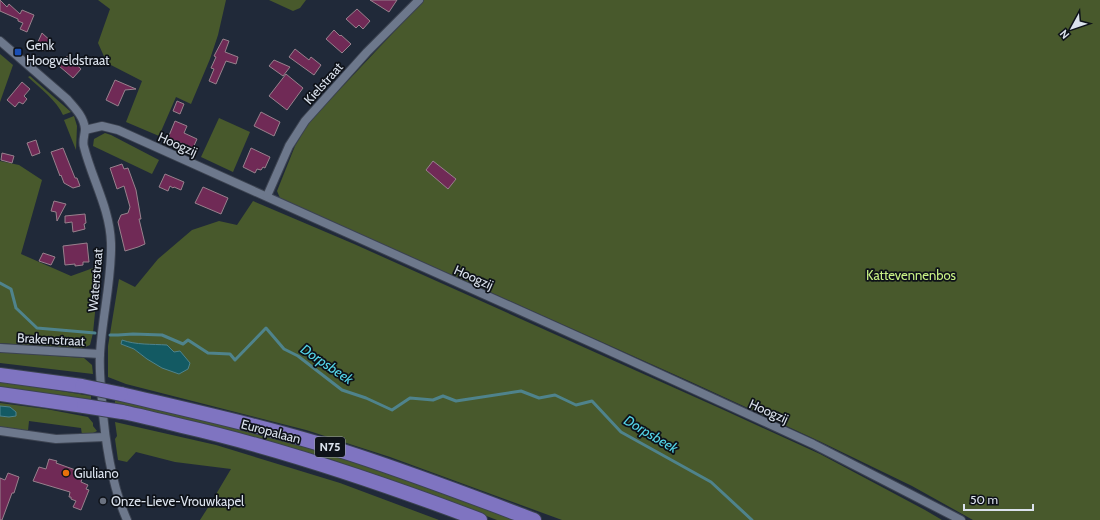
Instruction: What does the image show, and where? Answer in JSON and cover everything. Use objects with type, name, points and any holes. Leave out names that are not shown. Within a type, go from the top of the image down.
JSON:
[{"type":"highway","name":"Europalaan","points":[[0,375],[82,386],[256,426],[336,449],[406,472],[534,520]]},
{"type":"highway","name":"Europalaan","points":[[0,394],[122,412],[223,435],[300,457],[382,484],[480,520]]},
{"type":"street","name":"Kielstraat","points":[[267,196],[289,146],[305,121],[367,52],[419,0]]},
{"type":"street","points":[[0,41],[67,99],[82,119],[85,130]]},
{"type":"street","name":"Hoogzij","points":[[85,130],[102,126],[118,130],[267,196],[813,444],[960,520]]},
{"type":"street","name":"Waterstraat","points":[[85,130],[83,145],[108,220],[111,242],[110,272],[100,354],[100,379],[105,437],[114,481],[122,509],[127,520]]},
{"type":"street","name":"Brakenstraat","points":[[0,348],[100,354]]},
{"type":"street","points":[[0,431],[56,439],[105,437]]},
{"type":"green space","points":[[98,0],[226,0],[218,35],[210,59],[191,104],[176,97],[159,136],[126,122],[142,81],[107,63],[98,43],[110,9]]},
{"type":"green space","points":[[269,0],[306,0],[300,8],[293,11]]},
{"type":"green space","name":"Kattevennenbos","points":[[424,0],[1100,0],[1100,520],[973,520],[912,486],[819,441],[689,381],[280,198],[277,191],[295,146],[309,122]]},
{"type":"green space","points":[[0,54],[13,65],[0,102]]},
{"type":"green space","points":[[30,76],[71,112],[63,115],[52,99],[28,77]]},
{"type":"green space","points":[[74,116],[77,126],[76,150],[64,120]]},
{"type":"green space","points":[[219,118],[250,132],[233,172],[201,157]]},
{"type":"green space","points":[[105,133],[159,160],[152,174],[93,146],[94,139]]},
{"type":"green space","points":[[0,161],[19,165],[42,180],[21,254],[71,276],[96,267],[97,292],[93,333],[90,345],[83,348],[74,349],[0,343]]},
{"type":"green space","points":[[253,201],[354,244],[820,454],[942,520],[562,520],[390,457],[306,430],[126,384],[108,377],[108,346],[119,279],[135,287],[158,259],[192,230],[219,221],[237,225]],"holes":[[[122,340],[133,344],[154,344],[174,353],[147,359],[134,349],[121,344]]]},
{"type":"green space","points":[[0,352],[84,358],[92,365],[93,374],[0,363]]},
{"type":"green space","points":[[0,381],[91,396],[91,401],[0,387]]},
{"type":"green space","points":[[115,400],[226,424],[335,455],[381,470],[518,520],[497,520],[330,459],[258,438],[115,404]]},
{"type":"green space","points":[[0,403],[46,409],[88,417],[97,431],[91,434],[82,435],[81,428],[29,421],[28,431],[0,427],[0,416],[9,417],[10,407],[0,406]]},
{"type":"green space","points":[[115,422],[216,445],[340,483],[439,520],[200,520],[231,469],[175,462],[136,452],[127,462],[118,460],[115,439],[117,436]]},
{"type":"shaded area","points":[[122,340],[138,344],[167,345],[174,352],[180,351],[190,363],[188,369],[179,374],[162,368],[134,349],[121,344]]},
{"type":"shaded area","points":[[0,406],[10,407],[16,412],[16,416],[0,416]]},
{"type":"building","points":[[0,0],[7,7],[9,4],[20,14],[22,10],[34,15],[27,32],[20,29],[23,23],[18,21],[18,19],[0,11]]},
{"type":"building","points":[[370,0],[397,0],[389,12]]},
{"type":"building","points":[[357,9],[370,21],[363,29],[359,25],[356,28],[346,19]]},
{"type":"building","points":[[334,30],[351,44],[342,53],[326,39]]},
{"type":"building","points":[[42,33],[53,43],[50,51],[42,51],[37,44]]},
{"type":"building","points":[[223,39],[229,41],[225,52],[238,57],[236,64],[226,61],[216,84],[209,81],[214,69],[211,68],[216,57],[214,56]]},
{"type":"building","points":[[295,49],[309,60],[311,57],[321,65],[314,75],[289,57]]},
{"type":"building","points":[[67,56],[81,69],[73,78],[59,66]]},
{"type":"building","points":[[274,60],[290,67],[283,76],[269,66]]},
{"type":"building","points":[[286,74],[303,88],[287,110],[269,96]]},
{"type":"building","points":[[115,80],[136,89],[125,90],[118,106],[106,100]]},
{"type":"building","points":[[22,82],[30,89],[24,96],[27,99],[23,104],[19,102],[15,107],[7,100]]},
{"type":"building","points":[[177,101],[184,104],[180,114],[173,111]]},
{"type":"building","points":[[261,112],[280,122],[274,136],[254,126]]},
{"type":"building","points":[[175,121],[187,126],[184,133],[197,139],[193,148],[168,138]]},
{"type":"building","points":[[36,140],[40,153],[32,156],[27,143]]},
{"type":"building","points":[[63,148],[75,178],[77,178],[80,186],[73,188],[64,183],[61,175],[60,176],[51,152]]},
{"type":"building","points":[[251,148],[270,157],[265,168],[263,167],[261,170],[257,169],[255,173],[243,167]]},
{"type":"building","points":[[2,153],[14,156],[12,163],[1,160]]},
{"type":"building","points":[[433,161],[456,179],[448,189],[426,170]]},
{"type":"building","points":[[122,164],[124,169],[128,168],[136,190],[141,219],[139,219],[145,244],[125,251],[118,222],[121,215],[128,213],[130,207],[124,186],[117,189],[110,168]]},
{"type":"building","points":[[165,174],[184,182],[181,190],[170,186],[168,191],[159,187]]},
{"type":"building","points":[[203,187],[228,198],[221,214],[195,203]]},
{"type":"building","points":[[54,201],[66,204],[57,221],[56,212],[51,211]]},
{"type":"building","points":[[85,214],[85,229],[73,232],[72,222],[65,223],[65,216]]},
{"type":"building","points":[[87,243],[89,262],[83,262],[83,265],[75,266],[75,264],[65,265],[63,246]]},
{"type":"building","points":[[43,253],[55,257],[51,265],[39,261]]},
{"type":"building","points":[[49,459],[84,473],[81,482],[88,485],[86,489],[89,490],[81,510],[73,507],[76,501],[69,497],[70,492],[33,481],[39,467],[46,469]]},
{"type":"building","points":[[8,473],[19,477],[14,493],[12,493],[2,520],[0,520],[0,478],[5,480]]},
{"type":"waterway","name":"Dorpsbeek","points":[[0,283],[11,289],[16,308],[37,328],[95,333]]},
{"type":"waterway","name":"Dorpsbeek","points":[[110,335],[162,335],[183,344],[188,340],[208,353],[230,354],[235,360],[266,328],[284,349],[298,356],[342,390],[366,398],[392,410],[410,398],[433,400],[443,396],[456,401],[521,391],[539,398],[555,395],[576,405],[592,401],[621,432],[711,482],[752,520]]},
{"type":"place","name":"Genk Hoogveldstraat","points":[[18,52]]},
{"type":"place","name":"Giuliano","points":[[66,473]]},
{"type":"place","name":"Onze-Lieve-Vrouwkapel","points":[[103,501]]}]
